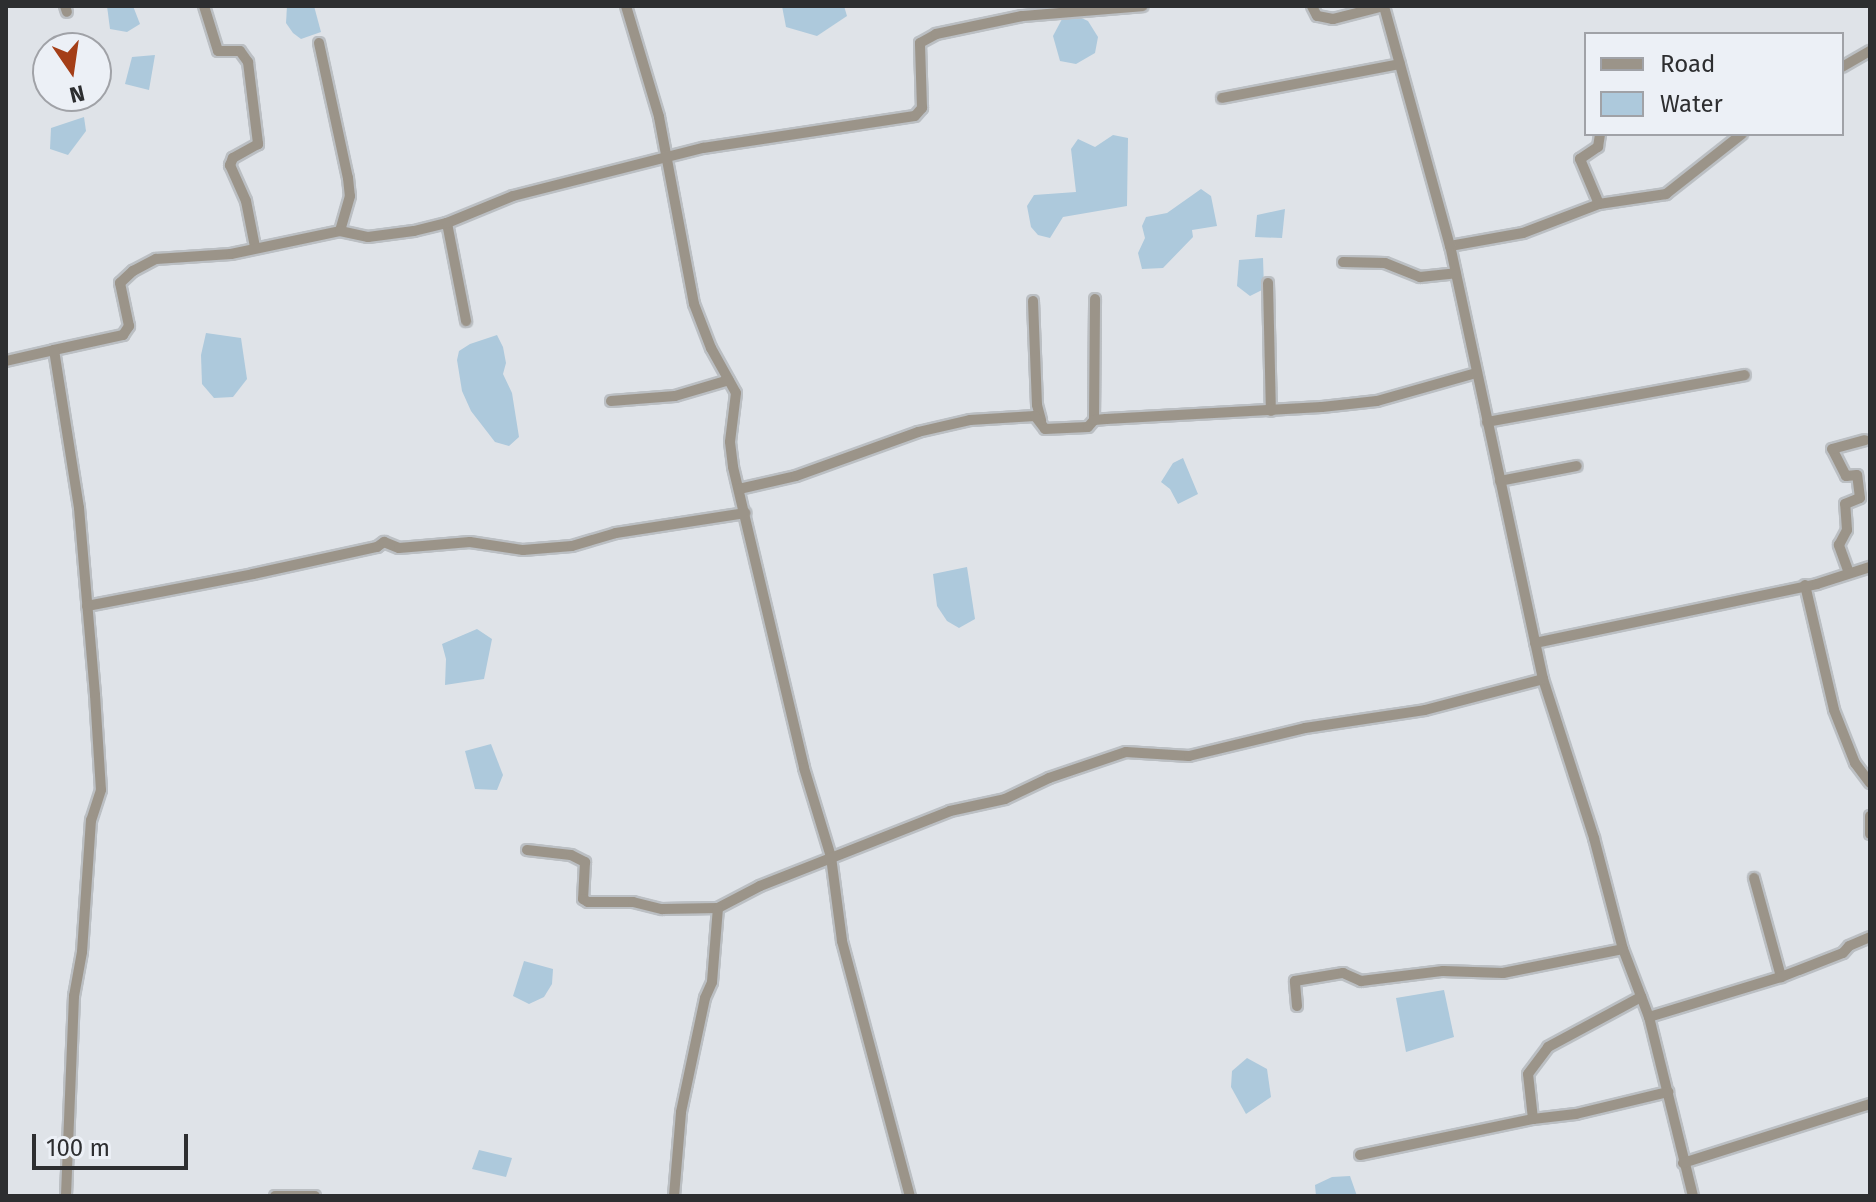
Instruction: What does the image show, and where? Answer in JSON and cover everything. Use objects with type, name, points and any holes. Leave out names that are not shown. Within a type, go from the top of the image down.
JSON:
[{"type":"street","points":[[204,6],[218,51],[240,51],[248,62],[258,144],[233,158],[230,165],[246,201],[255,247]]},
{"type":"street","points":[[626,6],[669,158],[694,304],[736,393],[730,442],[739,489],[804,768],[831,857],[842,941],[910,1196]]},
{"type":"street","points":[[6,361],[123,335],[129,326],[120,283],[133,271],[156,259],[231,254],[340,231],[368,237],[447,223],[513,196],[703,148],[915,116],[922,108],[920,43],[936,34],[1022,16],[1143,6]]},
{"type":"street","points":[[1312,6],[1317,16],[1333,19],[1384,6],[1450,246],[1543,679],[1594,838],[1623,949],[1649,1017],[1693,1196]]},
{"type":"street","points":[[319,43],[350,196],[340,231]]},
{"type":"street","points":[[1844,66],[1870,51]]},
{"type":"street","points":[[1222,98],[1400,64]]},
{"type":"street","points":[[1599,204],[1580,159],[1598,147],[1600,136]]},
{"type":"street","points":[[1450,246],[1523,233],[1599,204],[1666,194],[1739,136]]},
{"type":"street","points":[[447,223],[466,321]]},
{"type":"street","points":[[1343,262],[1385,263],[1420,277],[1456,273]]},
{"type":"street","points":[[1268,283],[1271,411]]},
{"type":"street","points":[[1045,429],[1088,427],[1094,420],[1095,299]]},
{"type":"street","points":[[1033,301],[1037,405],[1045,429]]},
{"type":"street","points":[[54,350],[60,406],[72,456],[101,790],[91,820],[82,952],[74,996],[66,1196]]},
{"type":"street","points":[[1094,420],[1271,411],[1377,401],[1476,373]]},
{"type":"street","points":[[1487,422],[1745,375]]},
{"type":"street","points":[[611,401],[675,396],[729,380]]},
{"type":"street","points":[[739,489],[796,476],[918,432],[970,420],[1035,416],[1045,429]]},
{"type":"street","points":[[1849,573],[1839,545],[1847,530],[1845,504],[1860,498],[1857,475],[1846,476],[1836,465],[1832,449],[1865,440]]},
{"type":"street","points":[[1500,481],[1577,466]]},
{"type":"street","points":[[87,606],[253,574],[377,547],[384,542],[399,548],[470,542],[523,550],[572,546],[616,533],[745,513]]},
{"type":"street","points":[[1535,643],[1805,585],[1870,567]]},
{"type":"street","points":[[1805,585],[1834,710],[1855,763],[1870,783]]},
{"type":"street","points":[[527,850],[571,855],[585,862],[583,899],[588,902],[633,902],[662,909],[718,908],[831,857],[950,811],[1005,799],[1049,778],[1126,752],[1189,756],[1305,728],[1425,710],[1543,679]]},
{"type":"street","points":[[1870,816],[1870,834]]},
{"type":"street","points":[[1754,878],[1781,977]]},
{"type":"street","points":[[674,1196],[681,1112],[705,998],[712,982],[718,908]]},
{"type":"street","points":[[1649,1017],[1781,977],[1843,953],[1849,946],[1870,937]]},
{"type":"street","points":[[1297,1006],[1295,981],[1343,973],[1361,981],[1443,971],[1503,973],[1623,949]]},
{"type":"street","points":[[1533,1119],[1528,1074],[1548,1047],[1641,997]]},
{"type":"street","points":[[1360,1155],[1533,1119],[1576,1114],[1668,1092]]},
{"type":"street","points":[[1683,1163],[1870,1104]]},
{"type":"street","points":[[275,1196],[315,1196]]},
{"type":"water","points":[[107,6],[133,6],[140,24],[127,32],[110,29]]},
{"type":"water","points":[[287,6],[314,6],[321,32],[301,39],[293,33],[286,23]]},
{"type":"water","points":[[782,6],[844,6],[847,16],[817,36],[786,27]]},
{"type":"water","points":[[1077,16],[1088,21],[1098,37],[1095,53],[1076,64],[1060,61],[1053,36],[1062,19]]},
{"type":"water","points":[[155,55],[149,90],[125,84],[132,57]]},
{"type":"water","points":[[84,117],[86,131],[68,155],[50,149],[51,128]]},
{"type":"water","points":[[1113,135],[1128,138],[1127,206],[1063,217],[1050,238],[1038,235],[1031,227],[1027,206],[1034,195],[1076,192],[1071,149],[1078,139],[1095,147]]},
{"type":"water","points":[[1201,189],[1211,196],[1217,226],[1192,230],[1193,237],[1163,268],[1142,269],[1138,253],[1145,238],[1142,226],[1146,217],[1167,213]]},
{"type":"water","points":[[1285,209],[1282,238],[1255,237],[1257,215]]},
{"type":"water","points":[[1263,258],[1264,289],[1250,296],[1237,286],[1239,260]]},
{"type":"water","points":[[206,333],[241,338],[247,379],[233,397],[214,398],[202,384],[201,355]]},
{"type":"water","points":[[497,335],[503,347],[506,363],[503,374],[512,393],[519,437],[509,446],[495,442],[471,411],[462,391],[457,360],[459,351],[470,344]]},
{"type":"water","points":[[1183,458],[1198,494],[1178,504],[1170,489],[1161,482],[1173,463]]},
{"type":"water","points":[[967,567],[975,619],[959,628],[947,621],[937,606],[933,574]]},
{"type":"water","points":[[477,629],[492,639],[484,679],[445,685],[446,659],[442,644]]},
{"type":"water","points":[[491,744],[503,775],[497,790],[475,789],[465,751]]},
{"type":"water","points":[[524,961],[553,969],[552,984],[544,997],[529,1004],[513,996]]},
{"type":"water","points":[[1444,990],[1454,1037],[1406,1052],[1396,998]]},
{"type":"water","points":[[1247,1058],[1267,1069],[1271,1097],[1246,1114],[1231,1087],[1232,1071]]},
{"type":"water","points":[[479,1150],[512,1158],[506,1177],[472,1169]]},
{"type":"water","points":[[1350,1176],[1357,1196],[1316,1196],[1315,1185],[1332,1177]]}]
